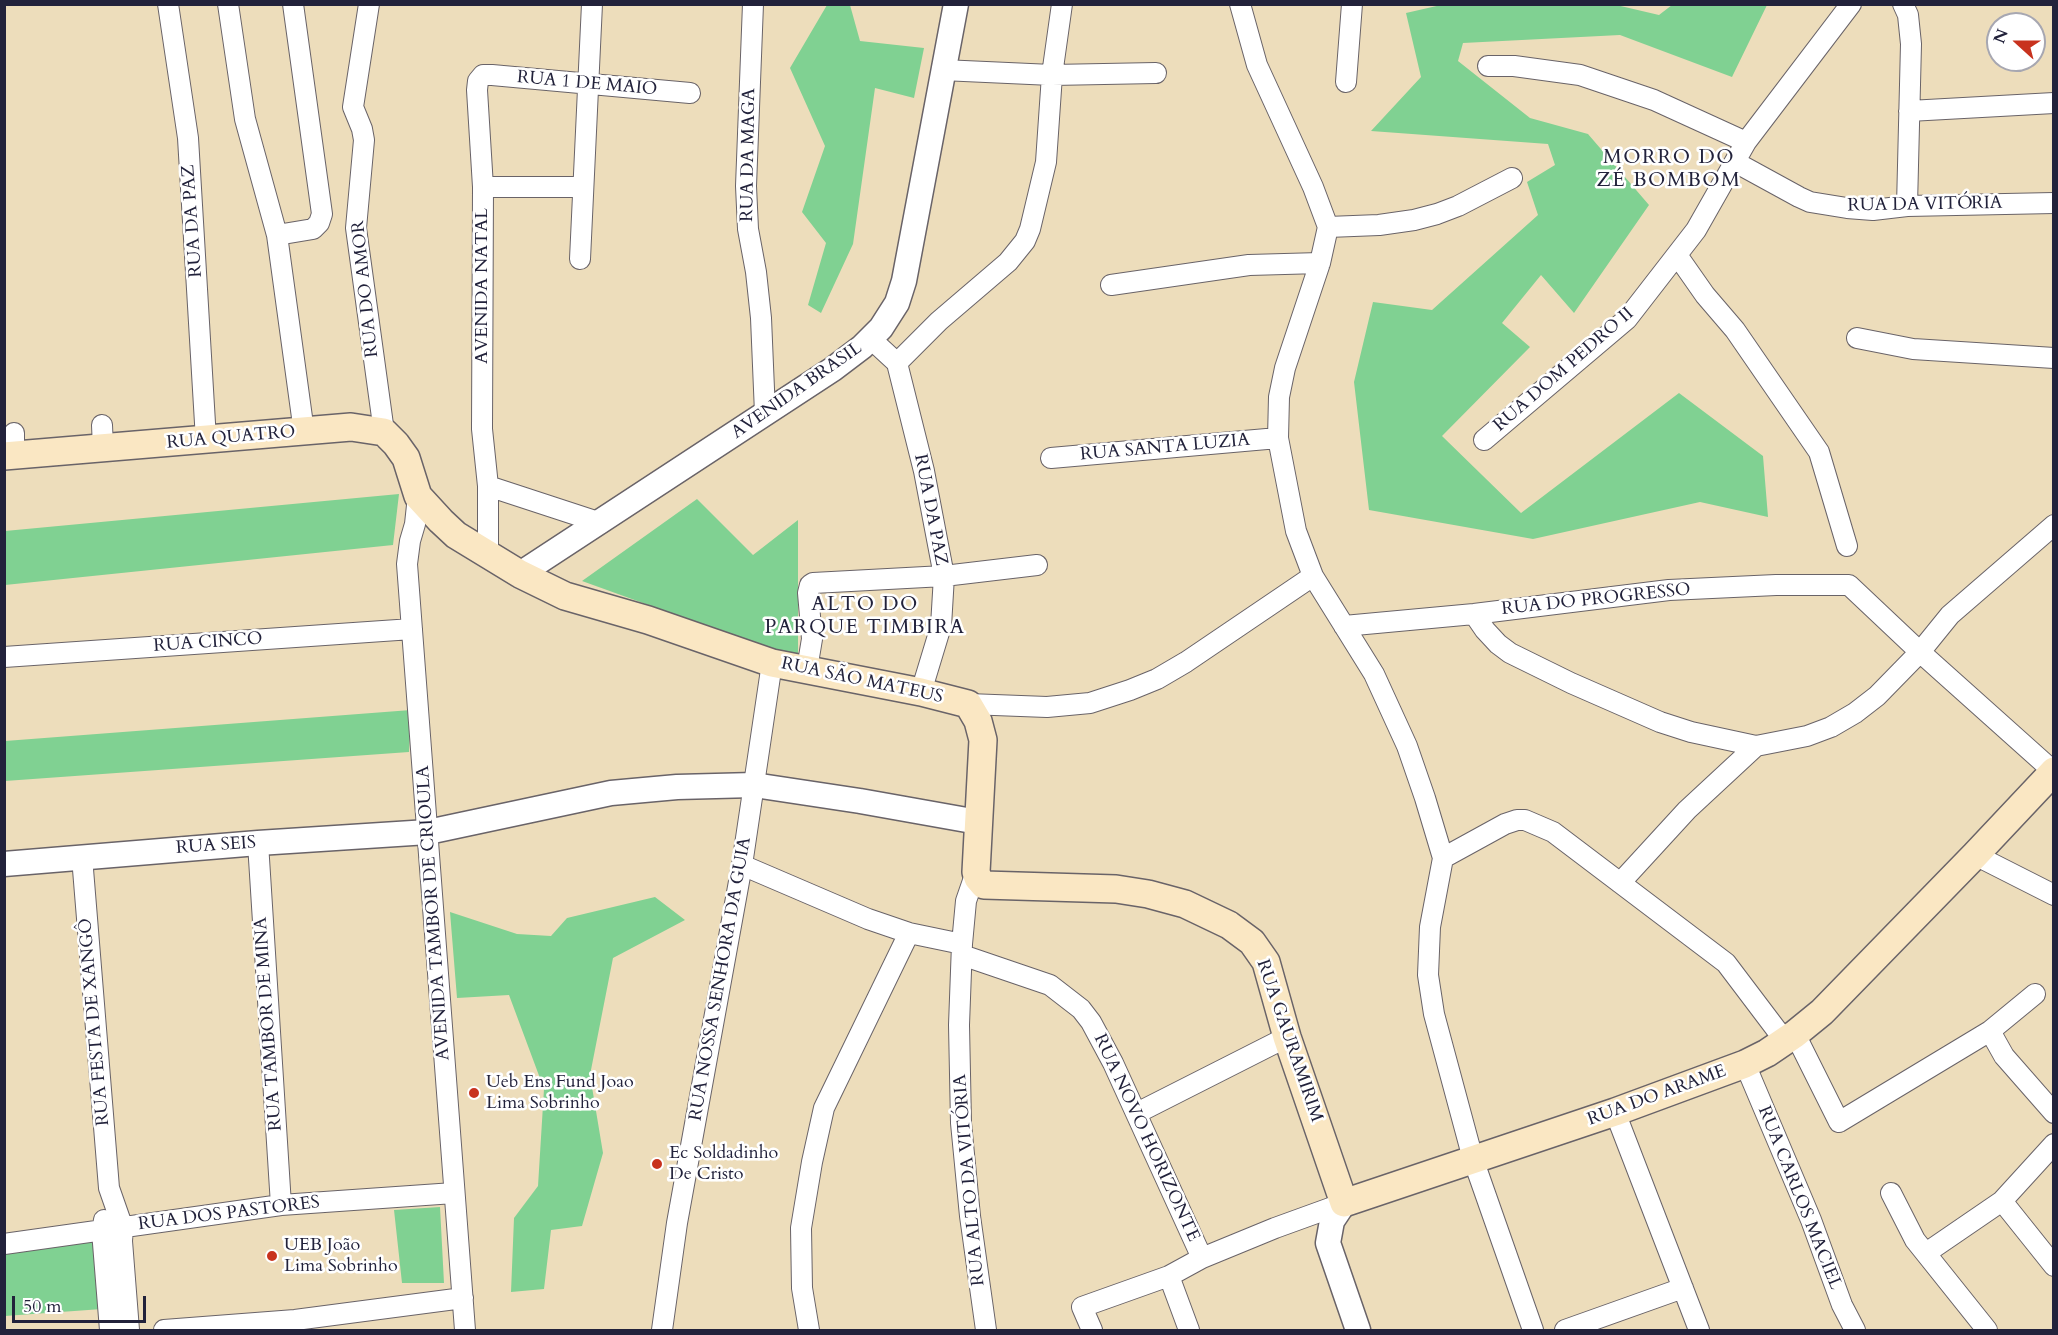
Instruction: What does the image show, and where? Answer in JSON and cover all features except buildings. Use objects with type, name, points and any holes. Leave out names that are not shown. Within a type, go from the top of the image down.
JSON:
[{"type":"main road","name":"RUA QUATRO","points":[[11,448],[103,437],[206,440],[351,428],[384,432]]},
{"type":"main road","points":[[384,432],[406,458],[418,496]]},
{"type":"main road","name":"RUA SÃO MATEUS","points":[[418,496],[456,535],[520,574],[565,596],[648,620],[772,663],[921,692],[968,704]]},
{"type":"main road","name":"RUA ALTO DA VITÓRIA","points":[[968,704],[978,721],[983,740],[977,882]]},
{"type":"main road","name":"RUA DO ARAME","points":[[1344,1203],[1615,1112],[1745,1064],[1790,1038],[1841,993],[2053,771]]},
{"type":"main road","name":"RUA GAURAMIRIM","points":[[977,882],[1116,889],[1148,894],[1185,904],[1229,925],[1252,942],[1266,962],[1287,1037],[1344,1203]]},
{"type":"street","name":"RUA DA PAZ","points":[[168,4],[188,138],[206,440]]},
{"type":"street","points":[[228,4],[245,119],[277,235],[304,432]]},
{"type":"street","points":[[277,235],[313,229],[319,223],[322,214],[293,4]]},
{"type":"street","name":"RUA DO AMOR","points":[[369,4],[353,107],[364,140],[356,228],[384,432]]},
{"type":"street","points":[[580,259],[592,4]]},
{"type":"street","points":[[744,4],[753,5]]},
{"type":"street","name":"AVENIDA BRASIL","points":[[520,574],[833,369],[871,339],[881,328],[902,292],[956,4]]},
{"type":"street","points":[[871,339],[897,363],[939,321],[1008,262],[1025,241],[1030,230],[1046,162],[1052,75],[1062,4]]},
{"type":"street","points":[[1240,4],[1257,65],[1313,187],[1328,227],[1320,262],[1285,368],[1280,397],[1278,438],[1296,531],[1313,576],[1374,674],[1407,746],[1443,858],[1430,927],[1428,975],[1434,1014],[1473,1159],[1533,1330]]},
{"type":"street","points":[[1346,82],[1352,4]]},
{"type":"street","name":"RUA DOM PEDRO II","points":[[1484,440],[1627,319],[1696,230],[1746,142],[1851,4]]},
{"type":"street","points":[[1903,4],[1908,15],[1911,44],[1907,206]]},
{"type":"street","name":"RUA DA MAGA","points":[[753,5],[746,197],[748,229],[761,318],[765,413]]},
{"type":"street","points":[[1488,66],[1514,66],[1580,75],[1654,99],[1746,142]]},
{"type":"street","points":[[942,70],[1052,75],[1156,73]]},
{"type":"street","name":"RUA 1 DE MAIO","points":[[483,186],[477,90],[478,81],[483,75],[690,93]]},
{"type":"street","points":[[1909,111],[2054,102]]},
{"type":"street","name":"RUA DA VITÓRIA","points":[[1735,162],[1810,202],[1847,208],[1873,210],[1907,206],[2054,203]]},
{"type":"street","points":[[1328,227],[1378,225],[1437,214],[1458,206],[1512,178]]},
{"type":"street","name":"AVENIDA NATAL","points":[[488,554],[488,486],[482,429],[483,186],[584,187]]},
{"type":"street","points":[[1677,255],[1705,295],[1735,330],[1820,452],[1846,546]]},
{"type":"street","points":[[1111,285],[1249,265],[1320,262]]},
{"type":"street","points":[[1857,338],[1913,349],[2054,358]]},
{"type":"street","name":"RUA DA PAZ","points":[[897,363],[924,471],[944,576],[941,626],[921,692]]},
{"type":"street","name":"RUA SANTA LUZIA","points":[[1051,458],[1278,438]]},
{"type":"street","points":[[488,486],[601,523]]},
{"type":"street","name":"AVENIDA TAMBOR DE CRIOULA","points":[[418,496],[415,524],[406,564],[465,1330]]},
{"type":"street","points":[[1473,614],[1498,644],[1510,653],[1571,683],[1660,722],[1690,732],[1756,746],[1807,736],[1831,728],[1855,713],[1877,696],[1920,652],[1950,615],[2054,525]]},
{"type":"street","points":[[807,669],[812,639],[808,593],[810,585],[816,582],[944,576],[1037,565]]},
{"type":"street","name":"RUA SÃO MATEUS","points":[[968,704],[1047,707],[1090,703],[1130,690],[1186,662],[1313,576]]},
{"type":"street","name":"RUA DO PROGRESSO","points":[[1344,626],[1473,614],[1669,590],[1776,585],[1849,585],[1920,652]]},
{"type":"street","name":"RUA CINCO","points":[[4,657],[412,629]]},
{"type":"street","points":[[1920,652],[2053,771]]},
{"type":"street","name":"RUA NOSSA SENHORA DA GUIA","points":[[662,1330],[677,1223],[742,865],[772,663]]},
{"type":"street","points":[[1620,883],[1687,810],[1756,746]]},
{"type":"street","name":"RUA SEIS","points":[[4,864],[82,856],[428,832],[611,793],[677,787],[754,785],[978,822]]},
{"type":"street","points":[[1443,858],[1517,820],[1525,820],[1553,832],[1726,963],[1790,1038],[1839,1122],[1990,1031],[2035,994]]},
{"type":"street","name":"RUA TAMBOR DE MINA","points":[[258,843],[281,1205]]},
{"type":"street","points":[[1975,855],[2054,895]]},
{"type":"street","name":"RUA FESTA DE XANGÔ","points":[[82,856],[109,1188],[102,1230],[110,1330]]},
{"type":"street","name":"RUA NOVO HORIZONTE","points":[[742,865],[868,919],[962,950],[1050,986],[1081,1009],[1113,1063],[1202,1258]]},
{"type":"street","name":"RUA ALTO DA VITÓRIA","points":[[977,882],[966,901],[959,1025],[961,1123],[970,1216],[986,1330]]},
{"type":"street","points":[[809,1330],[802,1288],[801,1228],[824,1108],[909,933]]},
{"type":"street","points":[[1990,1031],[2004,1056],[2054,1113]]},
{"type":"street","points":[[1137,1113],[1287,1037]]},
{"type":"street","name":"RUA CARLOS MACIEL","points":[[1745,1064],[1811,1220],[1842,1305],[1855,1330]]},
{"type":"street","points":[[1615,1112],[1699,1330]]},
{"type":"street","points":[[1926,1253],[2002,1201],[2054,1144]]},
{"type":"street","name":"RUA FESTA DE XANGÔ","points":[[109,1188],[123,1228],[129,1330]]},
{"type":"street","name":"RUA DOS PASTORES","points":[[4,1244],[281,1205],[454,1193]]},
{"type":"street","points":[[1891,1193],[1915,1240],[1948,1284],[1988,1330]]},
{"type":"street","points":[[2002,1201],[2054,1266]]},
{"type":"street","points":[[1344,1203],[1332,1221],[1328,1243],[1358,1330]]},
{"type":"street","name":"RUA DO ARAME","points":[[1092,1330],[1083,1306],[1169,1276],[1202,1258],[1344,1203]]},
{"type":"street","points":[[1169,1276],[1189,1330]]},
{"type":"street","points":[[1565,1330],[1590,1326],[1683,1288]]},
{"type":"street","points":[[164,1330],[295,1325],[463,1298]]},
{"type":"green space","points":[[1612,4],[1659,15],[1672,5],[1767,5],[1732,77],[1620,35],[1463,43],[1458,61],[1530,118],[1588,134],[1649,205],[1574,313],[1541,275],[1502,323],[1530,347],[1442,436],[1521,513],[1679,393],[1763,456],[1768,517],[1700,502],[1533,539],[1369,510],[1354,382],[1373,302],[1432,310],[1538,215],[1527,182],[1555,165],[1548,144],[1371,131],[1421,77],[1406,13],[1441,5]]},
{"type":"green space","points":[[827,5],[850,5],[860,41],[924,48],[914,98],[875,88],[853,244],[821,313],[808,305],[826,243],[802,212],[825,146],[790,68]]},
{"type":"green space","points":[[399,494],[393,545],[5,585],[5,531]]},
{"type":"green space","points":[[697,499],[753,555],[798,520],[798,659],[582,581]]},
{"type":"green space","points":[[411,710],[409,752],[5,781],[5,741]]},
{"type":"green space","points":[[655,897],[685,920],[613,958],[590,1075],[603,1153],[582,1226],[551,1230],[544,1289],[511,1292],[514,1218],[538,1186],[544,1089],[509,995],[457,998],[450,912],[517,934],[551,936],[567,918]]},
{"type":"green space","points":[[440,1207],[444,1283],[402,1283],[394,1210]]},
{"type":"green space","points":[[100,1236],[102,1309],[5,1316],[5,1244]]},
{"type":"place","name":"Ueb Ens Fund Joao Lima Sobrinho","points":[[474,1093]]},
{"type":"place","name":"Ec Soldadinho De Cristo","points":[[657,1164]]},
{"type":"place","name":"UEB João Lima Sobrinho","points":[[272,1256]]},
{"type":"district","name":"MORRO DO ZÉ BOMBOM","points":[[1669,170]]},
{"type":"district","name":"ALTO DO PARQUE TIMBIRA","points":[[865,616]]}]
